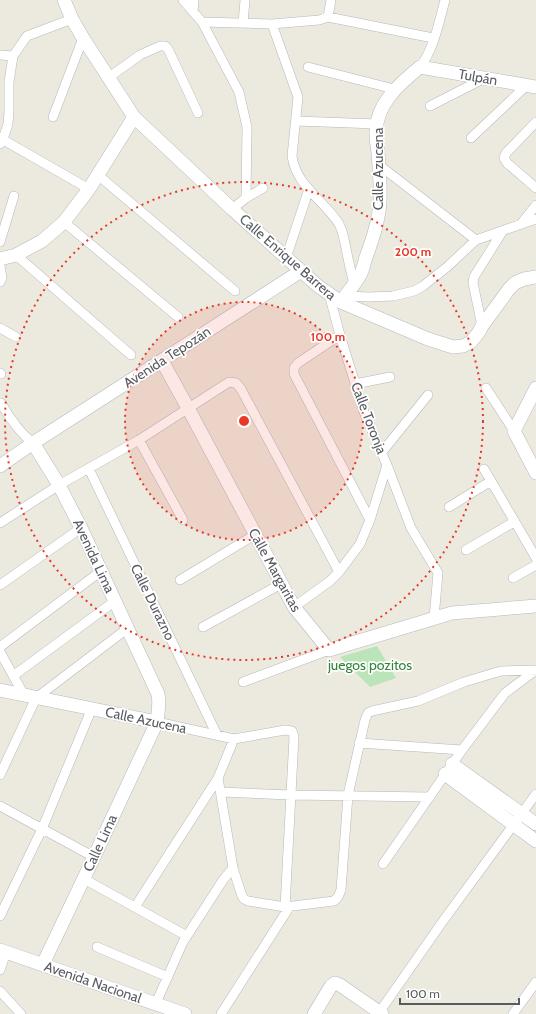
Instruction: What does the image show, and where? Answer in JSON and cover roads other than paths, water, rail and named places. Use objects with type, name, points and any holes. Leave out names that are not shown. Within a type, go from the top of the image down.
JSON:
[{"type":"street","name":"Calle Enrique Barrera","points":[[64,0],[72,19],[83,38],[134,117],[232,209],[286,258],[329,294],[343,299],[428,340],[453,347],[463,346],[471,342],[515,282],[536,277]]},
{"type":"street","points":[[183,0],[202,22],[239,92],[247,127],[246,198]]},
{"type":"street","points":[[193,12],[194,0]]},
{"type":"street","points":[[243,23],[245,0]]},
{"type":"street","points":[[328,17],[331,0]]},
{"type":"street","name":"Calle Azucena","points":[[343,299],[360,275],[371,242],[379,208],[379,165],[376,133],[380,111],[394,89],[420,67],[426,58],[434,38],[445,0]]},
{"type":"street","points":[[202,22],[272,24],[319,20],[328,17],[434,38]]},
{"type":"street","points":[[72,19],[27,36],[14,56],[9,82],[8,124],[1,140],[89,189]]},
{"type":"street","points":[[272,24],[298,97],[292,156],[293,164],[308,189],[339,224],[343,233],[354,284]]},
{"type":"street","points":[[53,117],[83,38]]},
{"type":"street","points":[[108,78],[140,54],[160,46],[165,46],[168,49],[198,113]]},
{"type":"street","points":[[0,55],[14,56]]},
{"type":"street","points":[[308,67],[394,89]]},
{"type":"street","name":"Tulpán","points":[[420,67],[531,87]]},
{"type":"street","points":[[430,106],[483,78]]},
{"type":"street","points":[[471,138],[531,87]]},
{"type":"street","points":[[0,259],[16,256],[42,240],[64,222],[89,189],[134,117]]},
{"type":"street","points":[[296,121],[377,124]]},
{"type":"street","points":[[536,122],[506,153],[504,158],[507,163],[536,188]]},
{"type":"street","points":[[379,165],[476,240]]},
{"type":"street","points":[[98,175],[235,291]]},
{"type":"street","points":[[232,209],[246,198],[263,188]]},
{"type":"street","points":[[286,258],[308,189]]},
{"type":"street","points":[[0,242],[14,196]]},
{"type":"street","points":[[521,224],[536,205]]},
{"type":"street","points":[[343,299],[393,296],[414,291],[435,277],[476,240],[536,219]]},
{"type":"street","points":[[64,222],[178,317]]},
{"type":"street","points":[[482,326],[473,283],[474,277],[502,232]]},
{"type":"street","points":[[16,256],[131,355]]},
{"type":"street","points":[[0,266],[0,280]]},
{"type":"street","name":"Avenida Tepozán","points":[[0,466],[301,271]]},
{"type":"street","name":"Calle Toronja","points":[[294,607],[330,581],[339,572],[360,544],[370,520],[387,465],[364,412],[340,336],[329,294]]},
{"type":"street","points":[[0,328],[16,337]]},
{"type":"street","points":[[340,336],[298,363],[294,368],[294,374],[370,520]]},
{"type":"street","name":"Calle Margaritas","points":[[162,361],[256,534],[280,584],[294,607],[329,650]]},
{"type":"street","points":[[355,384],[390,377]]},
{"type":"street","points":[[0,523],[59,486],[139,440],[228,382],[236,383],[241,389],[339,572]]},
{"type":"street","points":[[486,388],[514,432],[536,473]]},
{"type":"street","points":[[514,432],[536,388]]},
{"type":"street","points":[[382,452],[428,395]]},
{"type":"street","name":"Avenida Lima","points":[[2,410],[33,444],[59,486],[81,528],[158,694],[159,708],[156,722]]},
{"type":"street","points":[[139,440],[183,520]]},
{"type":"street","points":[[387,465],[411,528],[438,573],[434,618]]},
{"type":"street","name":"Calle Durazno","points":[[89,469],[217,735]]},
{"type":"street","points":[[484,469],[536,558]]},
{"type":"street","points":[[449,507],[491,481]]},
{"type":"street","points":[[466,550],[514,522]]},
{"type":"street","points":[[0,585],[81,528]]},
{"type":"street","points":[[180,580],[256,534]]},
{"type":"street","points":[[512,578],[536,565]]},
{"type":"street","points":[[0,647],[100,571]]},
{"type":"street","points":[[203,627],[280,584]]},
{"type":"street","points":[[13,676],[115,602]]},
{"type":"street","points":[[243,682],[329,650],[452,613],[536,608]]},
{"type":"street","points":[[0,775],[36,698],[128,628]]},
{"type":"street","points":[[0,652],[24,694]]},
{"type":"street","points":[[218,778],[233,868],[244,899],[248,901],[288,906],[334,901],[338,897],[341,890],[348,795],[359,743],[368,713],[418,701],[464,682],[501,671],[536,670]]},
{"type":"street","points":[[384,864],[462,750],[505,693],[536,670]]},
{"type":"street","name":"Calle Azucena","points":[[0,690],[92,708],[234,739],[285,730],[292,731],[294,737],[291,795]]},
{"type":"street","points":[[0,916],[42,828],[92,708]]},
{"type":"street","name":"Calle Lima","points":[[43,964],[156,722]]},
{"type":"street","points":[[135,907],[218,778],[234,739]]},
{"type":"street","points":[[359,743],[462,750]]},
{"type":"street","points":[[449,769],[522,813],[536,824]]},
{"type":"street","points":[[449,769],[536,841]]},
{"type":"street","points":[[221,792],[291,795],[430,797]]},
{"type":"street","points":[[314,1014],[331,986],[335,983],[380,1013],[443,921],[536,794]]},
{"type":"street","points":[[221,1014],[288,906],[291,795]]},
{"type":"street","points":[[0,806],[94,857]]},
{"type":"street","points":[[156,1004],[187,936],[223,880],[233,868]]},
{"type":"street","points":[[84,879],[187,936]]},
{"type":"street","points":[[97,947],[168,977]]},
{"type":"street","points":[[0,970],[3,951]]},
{"type":"street","name":"Avenida Nacional","points":[[3,951],[185,1014]]},
{"type":"street","points":[[513,1014],[536,982]]},
{"type":"street","points":[[0,991],[21,1014]]},
{"type":"park label","name":"juegos pozitos","points":[[370,665]]}]
